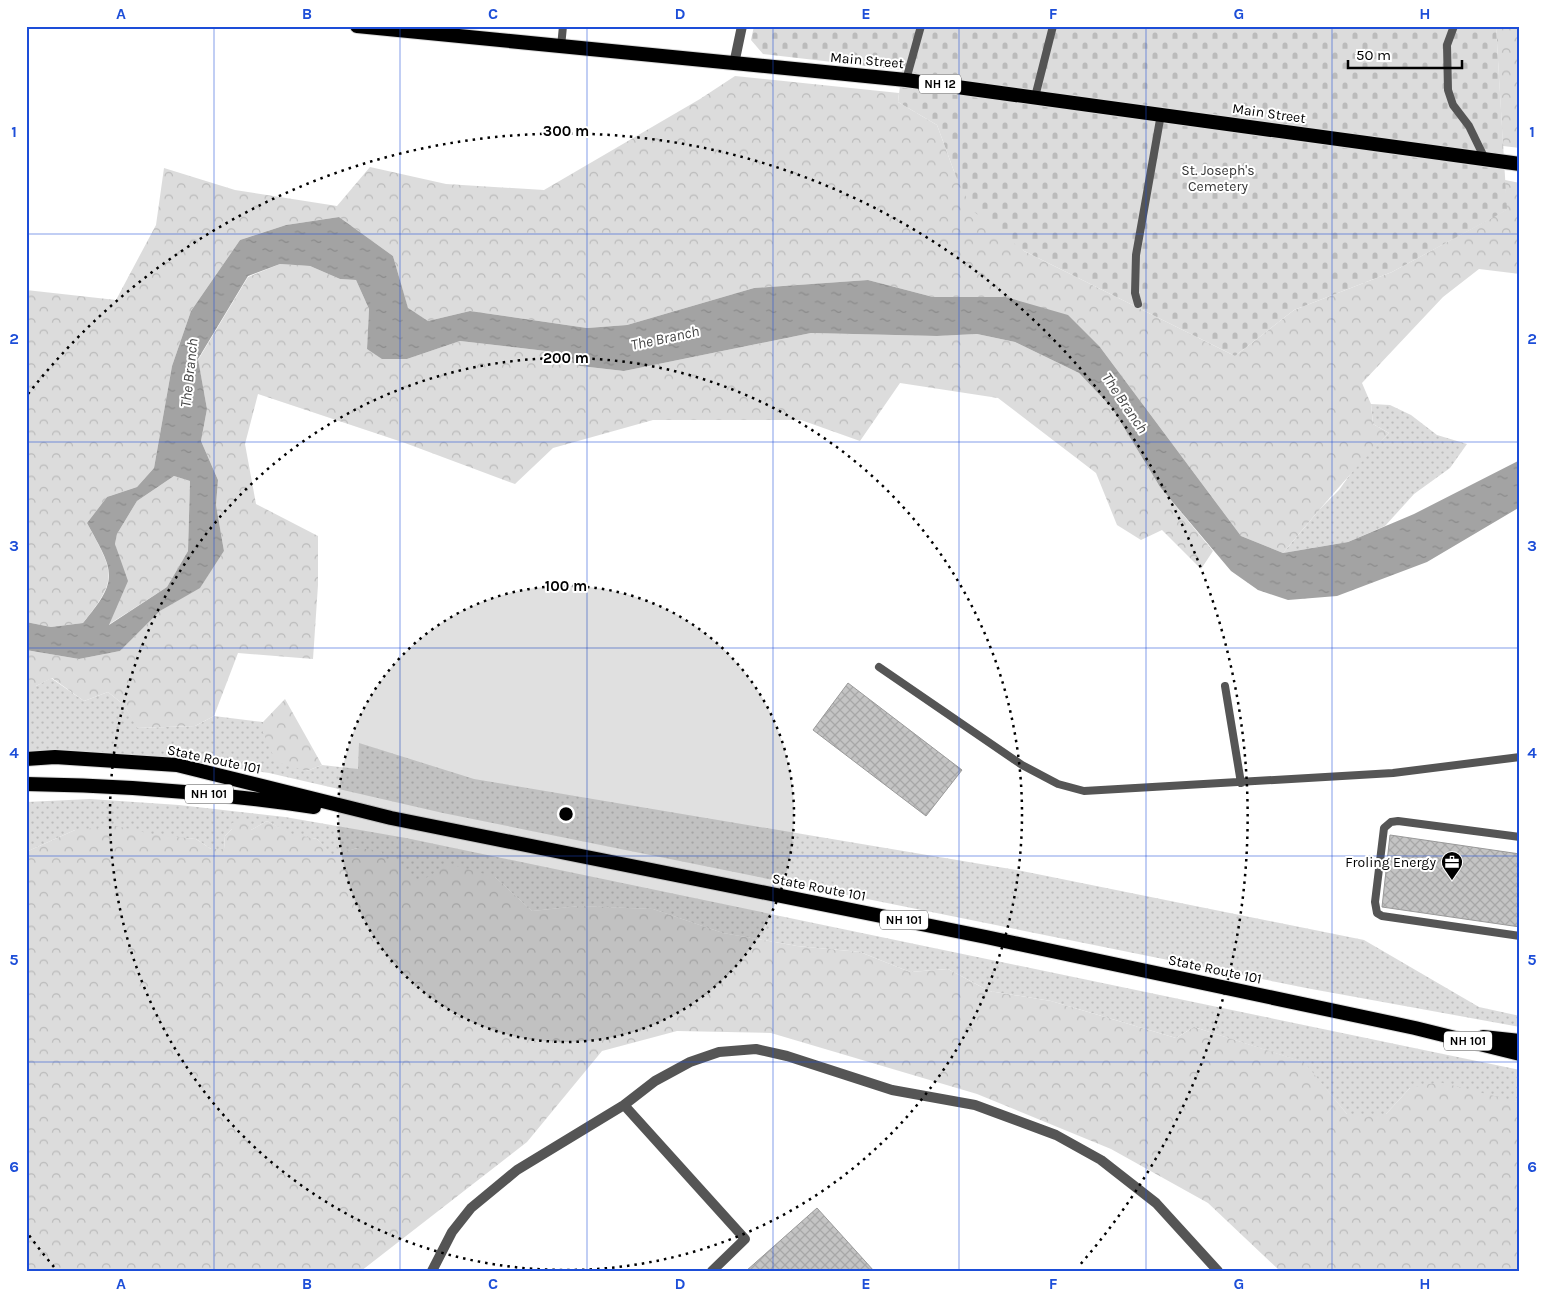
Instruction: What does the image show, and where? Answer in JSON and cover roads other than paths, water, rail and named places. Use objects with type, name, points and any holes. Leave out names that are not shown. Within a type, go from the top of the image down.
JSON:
[{"type":"highway","name":"Main Street","points":[[357,26],[394,28],[561,47],[906,80],[1520,164]]},
{"type":"highway","name":"State Route 101","points":[[26,759],[55,757],[177,765],[391,818],[976,935],[1415,1028],[1520,1054]]},
{"type":"highway","name":"State Route 101","points":[[26,784],[98,784],[245,797],[391,818]]},
{"type":"highway","name":"State Route 101","points":[[1415,1028],[1520,1041]]},
{"type":"street","points":[[734,64],[742,26]]},
{"type":"street","points":[[432,1271],[452,1232],[471,1208],[517,1170],[624,1105],[655,1081],[690,1062],[719,1052],[756,1049],[787,1056],[892,1090],[975,1105],[1056,1135],[1101,1160],[1156,1203],[1218,1271]]},
{"type":"street","points":[[624,1105],[746,1239],[712,1271]]},
{"type":"lane","points":[[561,47],[563,26]]},
{"type":"lane","points":[[906,80],[921,26]]},
{"type":"lane","points":[[1035,98],[1053,26]]},
{"type":"lane","points":[[1454,26],[1448,45],[1448,90],[1453,105],[1469,126],[1485,159]]},
{"type":"lane","points":[[1138,304],[1135,286],[1136,255],[1160,114]]},
{"type":"lane","points":[[879,667],[1022,765],[1058,784],[1084,791],[1114,791],[1393,772],[1520,757]]},
{"type":"lane","points":[[1225,686],[1241,783]]},
{"type":"lane","points":[[1520,837],[1398,821],[1391,822],[1384,828],[1375,902],[1378,913],[1382,916],[1520,936]]},
{"type":"water","name":"The Branch","points":[[339,217],[393,256],[408,308],[428,321],[470,311],[587,328],[627,325],[754,288],[868,280],[933,297],[1006,297],[1068,315],[1100,347],[1241,536],[1283,553],[1348,542],[1414,514],[1520,460],[1520,507],[1427,562],[1337,596],[1288,600],[1258,590],[1231,571],[1160,487],[1112,408],[1079,373],[1015,342],[977,334],[937,336],[811,333],[624,371],[580,366],[546,351],[460,341],[407,359],[382,359],[367,349],[369,309],[356,280],[340,279],[310,266],[280,264],[248,276],[198,359],[207,409],[201,441],[218,480],[216,505],[224,551],[200,588],[160,611],[120,651],[79,659],[26,650],[26,622],[51,627],[83,623],[103,595],[108,584],[107,564],[87,523],[107,497],[137,487],[154,468],[172,366],[191,311],[240,240],[286,225]],"holes":[[[174,476],[190,481],[188,551],[167,587],[109,625],[128,581],[115,544],[117,534],[137,501]]]},
{"type":"place","name":"Froling Energy","points":[[1452,881]]},
{"type":"park label","name":"St. Joseph's Cemetery","points":[[1218,178]]}]
